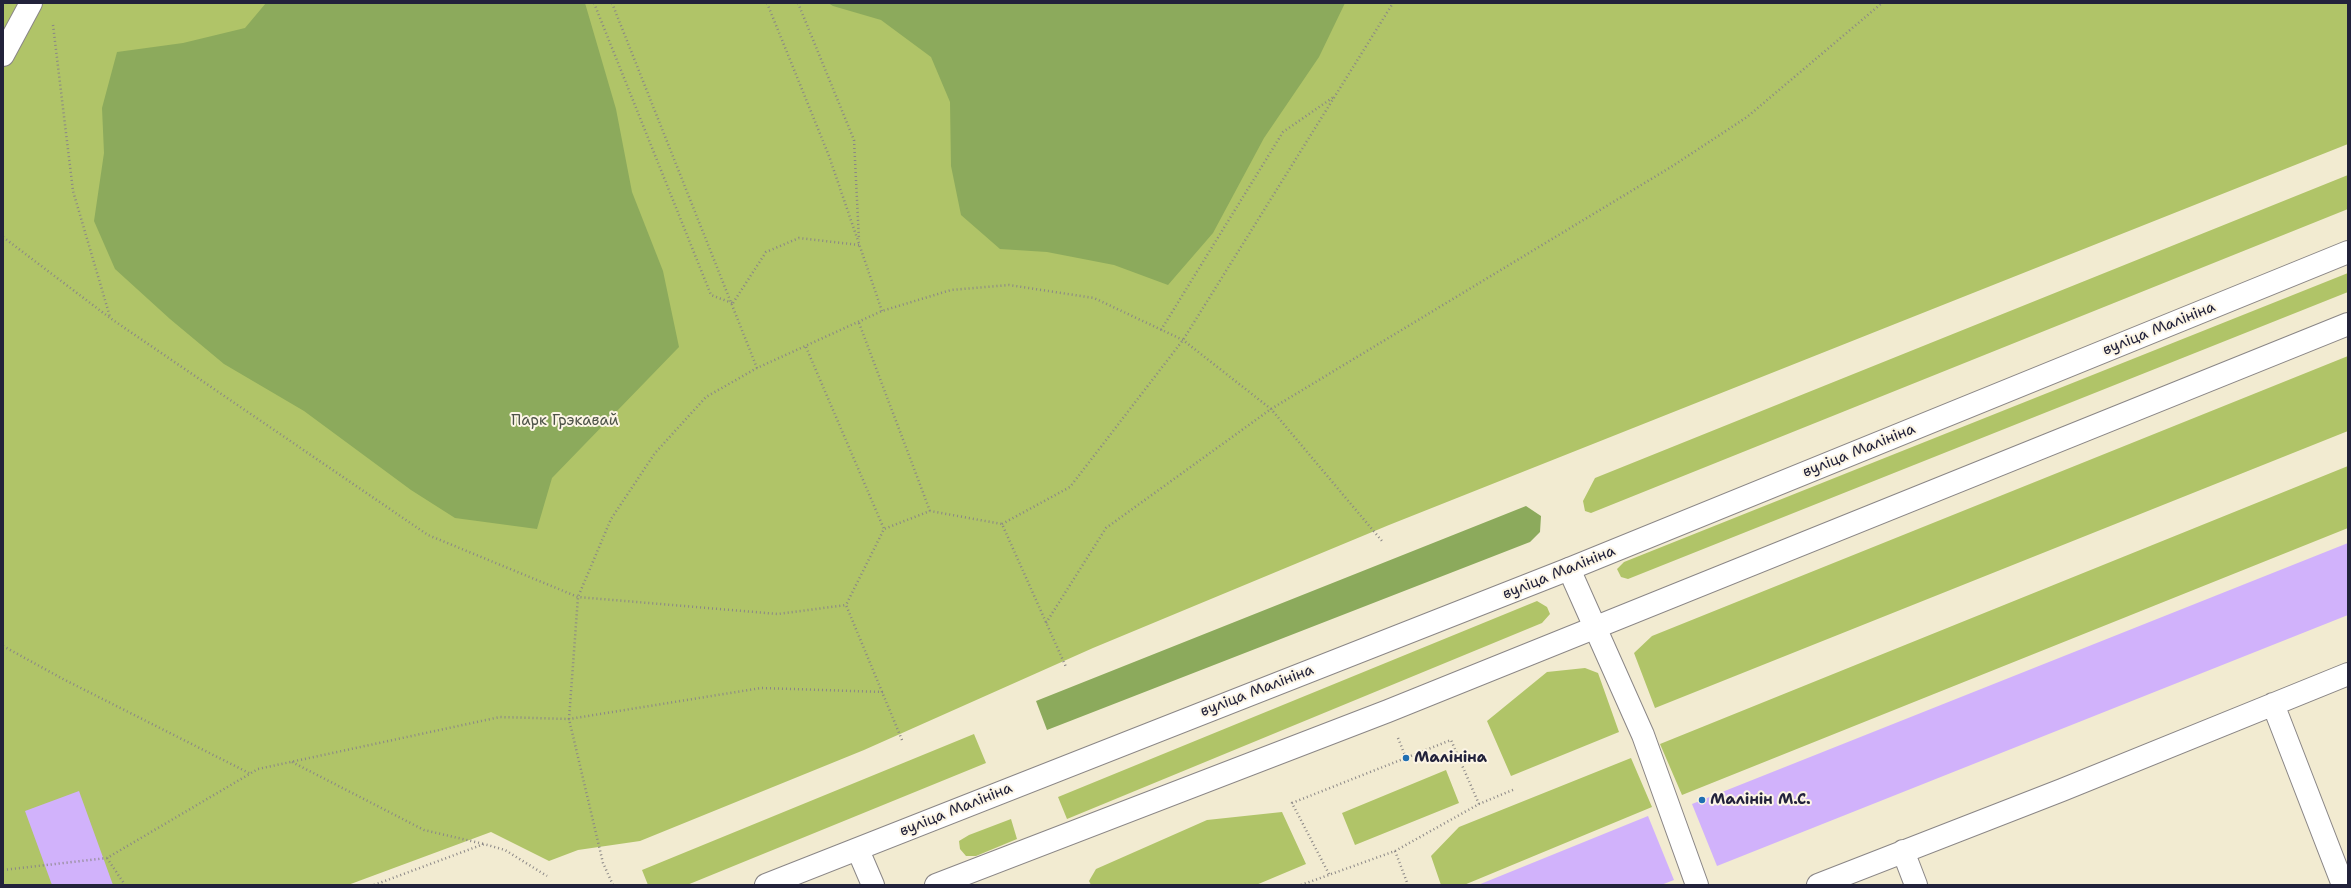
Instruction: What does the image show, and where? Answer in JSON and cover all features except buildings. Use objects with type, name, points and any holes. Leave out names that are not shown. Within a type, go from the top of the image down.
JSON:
[{"type":"main road","points":[[3,55],[31,3]]},
{"type":"main road","name":"вуліца Малініна","points":[[766,885],[797,879],[858,850],[1031,779],[1569,569],[2348,252]]},
{"type":"main road","points":[[936,885],[1388,711],[2348,324]]},
{"type":"main road","points":[[1569,569],[1643,735],[1697,885]]},
{"type":"main road","points":[[1818,885],[2062,790],[2348,674]]},
{"type":"main road","points":[[2272,704],[2343,885]]},
{"type":"main road","points":[[858,850],[874,885]]},
{"type":"main road","points":[[1903,851],[1916,885]]},
{"type":"path","points":[[594,3],[711,295],[733,303]]},
{"type":"path","points":[[612,3],[733,303],[757,368]]},
{"type":"path","points":[[767,3],[828,156],[882,311]]},
{"type":"path","points":[[798,3],[854,140],[859,245]]},
{"type":"path","points":[[846,605],[884,529],[930,511],[1002,524],[1070,487],[1183,340],[1393,3]]},
{"type":"path","points":[[1046,623],[1106,528],[1271,409],[1671,167],[1747,117],[1882,3]]},
{"type":"path","points":[[52,18],[73,190],[110,318]]},
{"type":"path","points":[[1161,330],[1283,132],[1336,95]]},
{"type":"path","points":[[3,237],[110,318],[428,535],[578,597],[778,614],[846,605]]},
{"type":"path","points":[[733,303],[766,252],[799,238],[859,245]]},
{"type":"path","points":[[613,885],[603,863],[569,719],[578,597],[611,519],[655,453],[706,397],[757,368],[859,323],[882,311],[951,290],[1009,285],[1094,298],[1183,340],[1271,409],[1382,541]]},
{"type":"path","points":[[859,323],[930,511]]},
{"type":"path","points":[[806,347],[884,529]]},
{"type":"path","points":[[1002,524],[1066,667]]},
{"type":"path","points":[[846,605],[884,692],[902,740]]},
{"type":"path","points":[[3,646],[62,679],[250,773]]},
{"type":"path","points":[[3,870],[107,858],[250,773],[292,762],[500,717],[569,719],[761,688],[884,692]]},
{"type":"path","points":[[1329,874],[1292,803],[1451,740],[1479,804]]},
{"type":"path","points":[[292,762],[424,830],[505,850],[547,876]]},
{"type":"path","points":[[1301,885],[1395,851],[1479,804],[1516,789]]},
{"type":"path","points":[[374,885],[484,844]]},
{"type":"path","points":[[1395,851],[1408,885]]},
{"type":"path","points":[[107,858],[125,885]]},
{"type":"green space","name":"Парк Грэкавай","points":[[3,3],[2348,3],[2348,144],[1389,525],[1093,648],[864,750],[640,841],[578,850],[549,861],[491,832],[348,885],[3,885]]},
{"type":"green space","points":[[266,3],[585,3],[616,109],[632,192],[663,271],[679,347],[552,478],[537,529],[455,518],[411,490],[304,411],[224,364],[170,319],[115,269],[94,221],[104,153],[102,108],[117,52],[183,43],[245,28]]},
{"type":"green space","points":[[828,3],[1345,3],[1319,57],[1264,138],[1213,233],[1168,285],[1114,265],[1047,252],[1000,249],[961,215],[951,166],[950,102],[931,57],[881,20],[833,6]]},
{"type":"green space","points":[[2348,175],[2348,209],[1591,513],[1585,511],[1583,501],[1595,478]]},
{"type":"green space","points":[[2348,273],[2348,292],[1628,579],[1621,577],[1617,569],[1624,562]]},
{"type":"green space","points":[[2348,356],[2348,431],[1655,708],[1634,653],[1652,636]]},
{"type":"green space","points":[[2348,466],[2348,528],[1682,795],[1660,744]]},
{"type":"green space","points":[[1526,506],[1541,516],[1540,532],[1530,542],[1047,730],[1036,701]]},
{"type":"green space","points":[[1537,601],[1547,607],[1550,614],[1542,623],[1067,819],[1058,797]]},
{"type":"green space","points":[[1585,668],[1598,673],[1619,732],[1511,776],[1487,721],[1547,672]]},
{"type":"green space","points":[[974,734],[986,763],[687,885],[648,885],[642,870]]},
{"type":"green space","points":[[1631,758],[1652,807],[1464,885],[1441,885],[1431,856],[1459,827]]},
{"type":"green space","points":[[1446,770],[1459,803],[1355,845],[1342,813]]},
{"type":"green space","points":[[1282,812],[1306,864],[1256,885],[1091,885],[1089,881],[1096,869],[1207,820]]},
{"type":"green space","points":[[1011,819],[1017,839],[976,856],[966,856],[960,849],[959,841],[969,835]]},
{"type":"place","name":"Малініна","points":[[1406,758]]},
{"type":"place","name":"Малінін М.С.","points":[[1702,800]]}]
